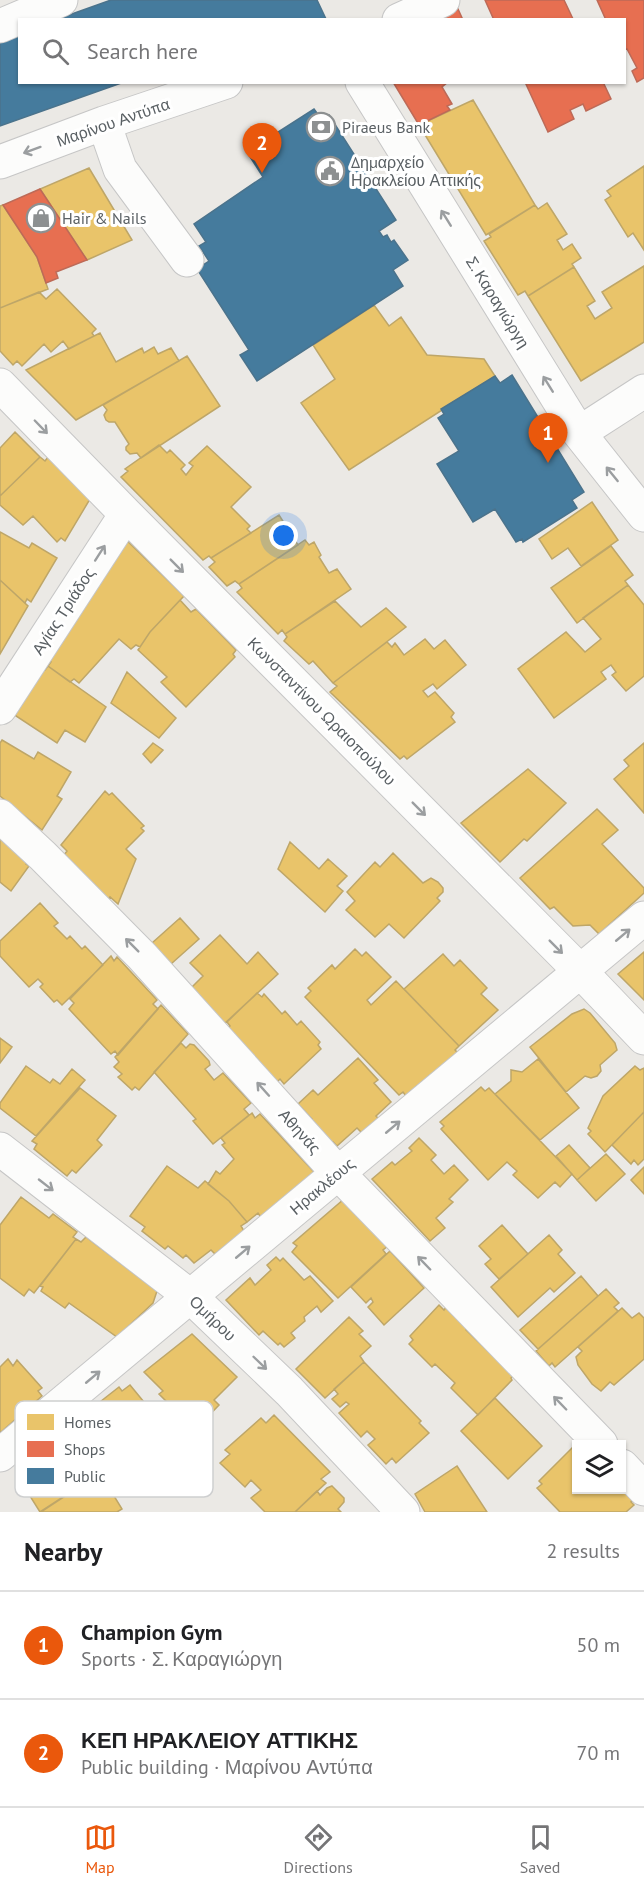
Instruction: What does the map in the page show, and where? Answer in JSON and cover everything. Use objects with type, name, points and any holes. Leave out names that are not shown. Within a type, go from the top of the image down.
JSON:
[{"type":"street","points":[[19,18],[61,0]]},
{"type":"street","points":[[389,16],[443,0]]},
{"type":"street","points":[[0,26],[18,18]]},
{"type":"street","name":"Μαρίνου Αντύπα","points":[[0,162],[104,123],[220,84]]},
{"type":"street","name":"Σ. Καραγιώργη","points":[[363,84],[579,433],[644,515]]},
{"type":"street","points":[[104,123],[120,169],[187,260]]},
{"type":"street","name":"Κωνσταντίνου Ωραιοπούλου","points":[[0,385],[644,1038]]},
{"type":"street","points":[[579,433],[644,391]]},
{"type":"street","name":"Αγίας Τριάδος","points":[[0,708],[126,514]]},
{"type":"street","name":"Αθηνάς","points":[[0,816],[44,856],[142,956],[338,1173],[597,1440]]},
{"type":"street","name":"Ηρακλέους","points":[[65,1401],[644,918]]},
{"type":"street","name":"Ομήρου","points":[[0,1149],[190,1296],[289,1391],[403,1512]]},
{"type":"street","name":"Ηρακλέους","points":[[0,1455],[15,1442]]},
{"type":"street","points":[[626,1471],[644,1489]]},
{"type":"building: Homes","points":[[473,100],[535,205],[486,235],[419,125]]},
{"type":"building: Homes","points":[[644,166],[644,250],[633,233],[628,237],[605,200],[611,196],[607,191]]},
{"type":"building: Homes","points":[[89,168],[132,240],[87,260],[40,189]]},
{"type":"building: Homes","points":[[547,203],[567,234],[557,240],[563,250],[572,244],[581,258],[572,264],[574,267],[528,296],[525,291],[518,295],[484,241],[491,237],[489,234],[535,205],[538,209]]},
{"type":"building: Homes","points":[[3,205],[37,257],[48,289],[0,308],[0,206]]},
{"type":"building: Homes","points":[[644,266],[644,342],[581,381],[528,296],[574,267],[595,301],[587,306],[595,319],[612,308],[602,292]]},
{"type":"building: Homes","points":[[57,289],[96,329],[92,333],[94,336],[69,349],[63,341],[51,352],[44,344],[22,366],[17,361],[13,365],[0,351],[0,308],[39,292],[46,299]]},
{"type":"building: Homes","points":[[374,305],[389,326],[401,317],[427,355],[484,359],[495,376],[349,470],[301,403],[335,379],[313,345]]},
{"type":"building: Homes","points":[[100,333],[116,362],[142,348],[144,353],[154,347],[158,354],[171,348],[179,361],[76,420],[26,370]]},
{"type":"building: Homes","points":[[187,356],[220,406],[141,458],[137,453],[130,454],[126,450],[129,444],[115,422],[106,420],[104,415],[107,410],[103,405]]},
{"type":"building: Homes","points":[[15,432],[40,457],[0,496],[0,448]]},
{"type":"building: Homes","points":[[159,445],[167,453],[170,450],[185,465],[181,469],[186,475],[193,466],[189,463],[207,446],[251,487],[231,507],[250,526],[247,529],[251,533],[211,558],[209,556],[203,560],[121,477],[128,471],[125,469]]},
{"type":"building: Homes","points":[[49,456],[90,499],[65,541],[61,538],[57,542],[33,516],[23,525],[0,505],[0,496],[40,457],[45,461]]},
{"type":"building: Homes","points":[[592,502],[618,540],[581,566],[568,548],[552,559],[539,539]]},
{"type":"building: Homes","points":[[279,515],[298,545],[239,584],[235,581],[227,586],[209,567],[215,562],[211,558]]},
{"type":"building: Homes","points":[[0,532],[29,548],[32,543],[57,558],[31,602],[27,599],[25,603],[0,580]]},
{"type":"building: Homes","points":[[120,534],[184,596],[150,632],[140,647],[136,645],[131,649],[119,639],[79,683],[74,679],[70,682],[48,666],[51,662],[47,659]]},
{"type":"building: Homes","points":[[305,540],[309,545],[314,542],[321,555],[319,557],[329,573],[337,569],[351,589],[285,634],[282,630],[278,634],[237,592],[242,588],[239,584]]},
{"type":"building: Homes","points":[[611,546],[633,575],[625,581],[628,585],[577,623],[551,588]]},
{"type":"building: Homes","points":[[0,580],[28,606],[0,654]]},
{"type":"building: Homes","points":[[628,585],[644,605],[644,676],[626,691],[612,675],[616,672],[611,665],[601,672],[606,679],[554,718],[518,669],[566,632],[585,652],[601,639],[583,618]]},
{"type":"building: Homes","points":[[180,600],[191,612],[196,609],[236,650],[233,654],[235,657],[186,707],[161,682],[167,677],[138,650],[150,632]]},
{"type":"building: Homes","points":[[335,601],[361,627],[386,608],[406,627],[333,683],[313,661],[309,664],[284,641],[287,637],[285,634]]},
{"type":"building: Homes","points":[[425,639],[434,649],[445,640],[466,665],[437,689],[433,684],[423,691],[428,697],[435,692],[454,713],[451,717],[455,722],[407,759],[404,756],[400,759],[330,692],[337,686],[333,683],[387,642],[392,647],[395,643],[404,655]]},
{"type":"building: Homes","points":[[48,666],[106,707],[85,742],[65,730],[57,743],[13,714],[40,667],[45,670]]},
{"type":"building: Homes","points":[[127,672],[176,718],[159,738],[111,703]]},
{"type":"building: Homes","points":[[2,740],[34,759],[38,752],[71,772],[57,796],[62,799],[42,830],[0,796],[0,743]]},
{"type":"building: Homes","points":[[153,743],[163,750],[151,763],[143,754]]},
{"type":"building: Homes","points":[[644,743],[644,813],[614,779],[629,766],[624,760]]},
{"type":"building: Homes","points":[[528,769],[566,803],[527,841],[524,839],[500,862],[461,823]]},
{"type":"building: Homes","points":[[105,791],[109,795],[112,793],[144,826],[141,828],[144,831],[126,849],[136,859],[118,904],[110,897],[108,900],[64,855],[67,851],[61,845]]},
{"type":"building: Homes","points":[[597,809],[618,830],[602,844],[644,888],[644,893],[599,934],[590,925],[573,926],[554,907],[550,909],[520,878]]},
{"type":"building: Homes","points":[[0,836],[29,859],[26,864],[29,866],[11,891],[0,882]]},
{"type":"building: Homes","points":[[290,842],[319,869],[328,859],[347,876],[337,886],[343,891],[325,912],[278,869]]},
{"type":"building: Homes","points":[[393,853],[423,883],[431,878],[438,882],[443,892],[437,898],[440,901],[404,938],[389,924],[375,937],[346,910],[355,901],[347,892],[375,862],[380,867]]},
{"type":"building: Homes","points":[[40,903],[58,923],[54,926],[67,939],[70,936],[82,949],[85,946],[103,965],[62,1005],[57,1000],[54,1002],[40,987],[43,984],[38,979],[29,987],[0,956],[0,941]]},
{"type":"building: Homes","points":[[180,918],[199,939],[171,964],[152,943]]},
{"type":"building: Homes","points":[[220,935],[247,964],[258,952],[278,974],[224,1024],[191,988],[203,976],[190,963]]},
{"type":"building: Homes","points":[[355,949],[362,956],[366,952],[391,977],[367,1000],[371,1005],[396,981],[459,1046],[455,1050],[458,1053],[406,1096],[403,1092],[399,1095],[305,997],[311,991],[308,988],[332,965],[335,969]]},
{"type":"building: Homes","points":[[644,952],[644,1000],[618,974]]},
{"type":"building: Homes","points":[[443,954],[454,966],[460,960],[487,988],[481,994],[498,1010],[459,1046],[404,989]]},
{"type":"building: Homes","points":[[111,956],[114,961],[117,957],[157,1000],[153,1004],[158,1009],[118,1055],[115,1051],[111,1054],[69,1009],[74,1003],[70,999]]},
{"type":"building: Homes","points":[[257,993],[262,997],[264,994],[282,1014],[285,1011],[297,1025],[301,1021],[320,1042],[318,1045],[321,1049],[284,1084],[280,1079],[273,1086],[226,1030],[230,1026],[227,1022]]},
{"type":"building: Homes","points":[[161,1005],[188,1034],[139,1090],[135,1087],[132,1090],[118,1077],[122,1074],[114,1067],[119,1062],[115,1057]]},
{"type":"building: Homes","points":[[584,1009],[615,1043],[617,1050],[600,1065],[601,1071],[597,1076],[591,1078],[585,1076],[566,1092],[530,1047],[572,1014]]},
{"type":"building: Homes","points":[[0,1038],[12,1047],[0,1063]]},
{"type":"building: Homes","points":[[181,1043],[186,1048],[190,1044],[194,1045],[209,1061],[210,1065],[205,1069],[214,1080],[223,1073],[251,1103],[244,1109],[249,1115],[213,1144],[193,1121],[196,1119],[154,1072]]},
{"type":"building: Homes","points":[[358,1058],[378,1080],[374,1083],[391,1102],[376,1116],[379,1119],[363,1134],[357,1128],[337,1146],[333,1142],[330,1144],[309,1122],[312,1119],[298,1104],[313,1090],[318,1095]]},
{"type":"building: Homes","points":[[538,1059],[579,1108],[540,1140],[495,1094],[511,1081],[511,1070],[522,1072]]},
{"type":"building: Homes","points":[[26,1066],[50,1083],[53,1079],[60,1084],[72,1069],[85,1080],[36,1136],[0,1108],[0,1103]]},
{"type":"building: Homes","points":[[635,1066],[640,1070],[644,1068],[644,1112],[605,1152],[588,1134],[591,1131],[588,1128],[603,1096]]},
{"type":"building: Homes","points":[[481,1087],[485,1091],[489,1088],[572,1174],[560,1187],[555,1182],[538,1198],[513,1175],[517,1171],[507,1162],[488,1180],[441,1129],[444,1126],[440,1122]]},
{"type":"building: Homes","points":[[80,1088],[116,1116],[97,1140],[102,1145],[76,1173],[72,1170],[67,1176],[34,1149],[37,1144],[32,1141]]},
{"type":"building: Homes","points":[[644,1112],[644,1159],[638,1165],[634,1160],[631,1164],[612,1145]]},
{"type":"building: Homes","points":[[252,1113],[255,1118],[260,1114],[315,1173],[262,1219],[258,1213],[247,1222],[229,1201],[208,1184],[216,1171],[220,1174],[234,1159],[222,1145],[225,1143],[221,1138]]},
{"type":"building: Homes","points":[[419,1138],[436,1155],[431,1160],[444,1174],[454,1165],[468,1180],[449,1199],[453,1202],[436,1218],[445,1228],[430,1241],[372,1179],[392,1162],[395,1165],[412,1151],[409,1148]]},
{"type":"building: Homes","points":[[569,1145],[590,1168],[577,1180],[556,1156]]},
{"type":"building: Homes","points":[[606,1154],[625,1174],[596,1201],[577,1180]]},
{"type":"building: Homes","points":[[167,1166],[198,1188],[205,1181],[229,1201],[247,1222],[241,1226],[244,1231],[215,1254],[211,1250],[194,1263],[186,1255],[183,1258],[168,1246],[165,1249],[142,1231],[145,1227],[130,1216]]},
{"type":"building: Homes","points":[[644,1167],[644,1194],[631,1180]]},
{"type":"building: Homes","points":[[21,1197],[49,1218],[53,1214],[77,1232],[73,1237],[76,1239],[34,1293],[29,1289],[24,1296],[0,1278],[0,1225]]},
{"type":"building: Homes","points":[[344,1199],[388,1246],[383,1250],[386,1254],[338,1298],[292,1252],[297,1246],[293,1243]]},
{"type":"building: Homes","points":[[502,1225],[528,1254],[499,1279],[485,1264],[491,1259],[479,1246]]},
{"type":"building: Homes","points":[[549,1235],[562,1250],[558,1254],[575,1273],[554,1292],[550,1288],[518,1317],[491,1287]]},
{"type":"building: Homes","points":[[86,1237],[157,1291],[153,1303],[117,1337],[69,1303],[65,1308],[41,1291],[43,1287],[40,1286],[76,1239],[81,1242]]},
{"type":"building: Homes","points":[[390,1251],[424,1288],[384,1325],[368,1307],[373,1302],[371,1298],[366,1303],[351,1287]]},
{"type":"building: Homes","points":[[276,1257],[280,1261],[283,1258],[304,1280],[310,1276],[333,1301],[321,1312],[317,1306],[304,1317],[305,1321],[291,1333],[295,1338],[284,1347],[280,1343],[278,1345],[263,1331],[259,1335],[226,1300],[250,1278],[255,1285],[271,1270],[267,1265]]},
{"type":"building: Homes","points":[[581,1276],[598,1296],[538,1349],[520,1330]]},
{"type":"building: Homes","points":[[606,1289],[619,1303],[614,1307],[618,1311],[555,1367],[552,1363],[549,1366],[536,1351]]},
{"type":"building: Homes","points":[[439,1305],[444,1310],[447,1306],[468,1327],[466,1330],[515,1373],[512,1380],[478,1415],[451,1388],[455,1383],[435,1364],[432,1367],[409,1344],[413,1340],[410,1336]]},
{"type":"building: Homes","points":[[622,1308],[632,1318],[639,1313],[644,1318],[644,1359],[614,1385],[610,1382],[601,1391],[592,1384],[578,1365],[576,1357],[582,1351],[578,1347]]},
{"type":"building: Homes","points":[[349,1317],[363,1331],[359,1334],[371,1346],[360,1356],[364,1362],[325,1398],[296,1369]]},
{"type":"building: Homes","points":[[192,1334],[237,1377],[214,1400],[219,1405],[213,1411],[213,1401],[166,1401],[159,1394],[163,1391],[144,1372]]},
{"type":"building: Homes","points":[[8,1359],[13,1366],[17,1360],[42,1388],[38,1391],[42,1396],[36,1401],[15,1401],[15,1420],[0,1433],[0,1367]]},
{"type":"building: Homes","points":[[364,1362],[421,1421],[419,1423],[429,1433],[396,1463],[392,1458],[386,1464],[368,1445],[375,1439],[367,1431],[361,1437],[339,1413],[349,1404],[346,1402],[340,1407],[332,1399],[338,1394],[334,1389]]},
{"type":"building: Homes","points":[[130,1385],[143,1401],[101,1401],[119,1387],[122,1391]]},
{"type":"building: Homes","points":[[495,1398],[542,1446],[508,1479],[461,1431]]},
{"type":"building: Homes","points":[[274,1415],[330,1472],[321,1479],[326,1483],[295,1512],[265,1512],[251,1498],[261,1490],[251,1480],[245,1487],[220,1463],[230,1454],[225,1450],[261,1418],[266,1423]]},
{"type":"building: Homes","points":[[572,1448],[572,1494],[626,1494],[626,1489],[634,1497],[631,1502],[634,1505],[626,1512],[560,1512],[537,1488],[542,1484],[539,1481]]},
{"type":"building: Homes","points":[[457,1466],[487,1512],[425,1512],[415,1494]]},
{"type":"building: Homes","points":[[332,1486],[344,1498],[344,1502],[338,1509],[341,1512],[295,1512],[317,1491],[320,1495]]},
{"type":"building: Homes","points":[[31,1497],[63,1497],[40,1512]]},
{"type":"building: Homes","points":[[64,1497],[115,1497],[122,1509],[117,1512],[41,1512]]},
{"type":"building: Shops","points":[[485,0],[564,0],[573,18],[493,18]]},
{"type":"building: Shops","points":[[597,0],[644,0],[644,78],[637,82],[632,71],[637,68],[626,49],[626,18],[605,18]]},
{"type":"building: Shops","points":[[458,9],[462,18],[439,18]]},
{"type":"building: Shops","points":[[394,84],[446,84],[442,87],[452,104],[447,106],[450,110],[419,125]]},
{"type":"building: Shops","points":[[526,84],[604,84],[611,99],[586,111],[583,104],[570,110],[574,119],[548,132]]},
{"type":"building: Shops","points":[[40,189],[87,260],[56,272],[58,278],[46,283],[37,257],[3,205]]},
{"type":"building: Public","points":[[111,0],[317,0],[326,18],[61,18]]},
{"type":"building: Public","points":[[18,33],[18,84],[118,84],[0,126],[0,39]]},
{"type":"building: Public","points":[[314,109],[322,120],[329,115],[396,220],[379,231],[383,237],[387,235],[391,242],[394,240],[408,260],[393,270],[403,286],[257,381],[240,355],[249,350],[197,269],[209,261],[199,246],[206,242],[194,224],[263,177],[247,152]]},
{"type":"building: Public","points":[[512,375],[584,492],[572,500],[577,508],[523,542],[522,539],[516,542],[495,509],[473,522],[437,464],[459,451],[438,418],[444,414],[441,409],[495,376],[500,383]]},
{"type":"place","name":"Piraeus Bank","points":[[321,127]]},
{"type":"place","name":"Δημαρχείο Ηρακλείου Αττικής","points":[[330,171]]},
{"type":"place","name":"ΚΕΠ ΗΡΑΚΛΕΙΟΥ ΑΤΤΙΚΗΣ","points":[[262,173]]},
{"type":"place","name":"Hair & Nails","points":[[41,218]]},
{"type":"place","name":"Champion Gym","points":[[548,463]]}]
